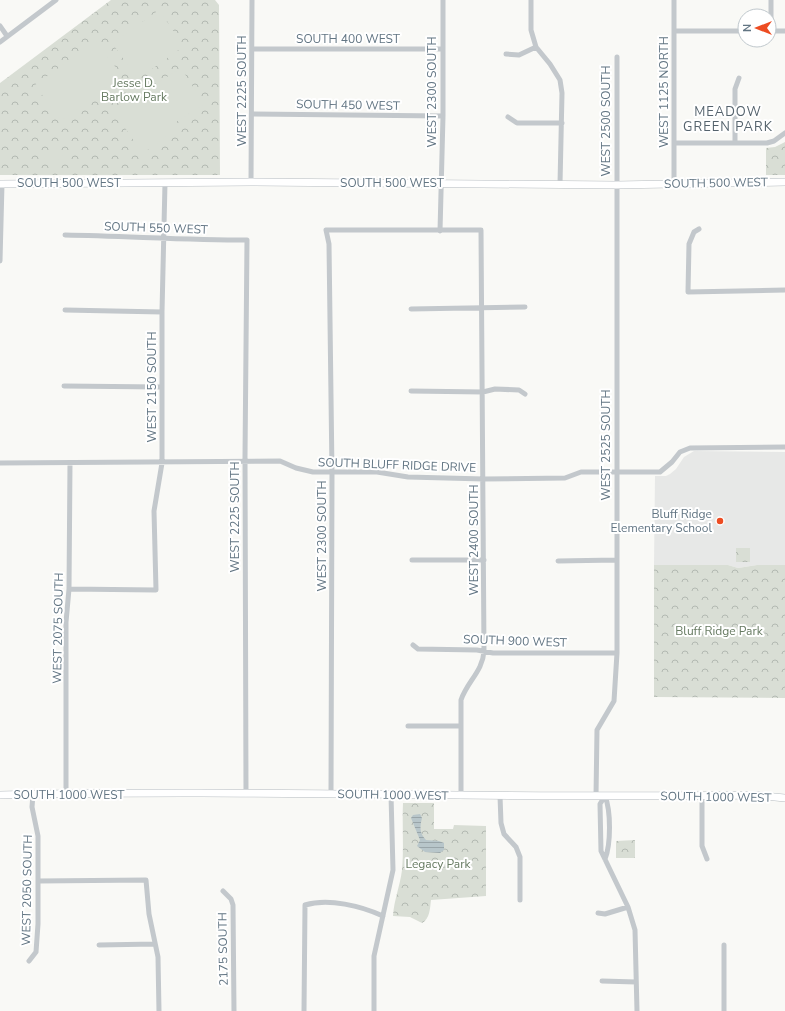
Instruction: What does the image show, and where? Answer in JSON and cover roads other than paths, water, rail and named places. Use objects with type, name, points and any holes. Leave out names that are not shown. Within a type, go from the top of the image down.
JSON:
[{"type":"main road","name":"SOUTH 500 WEST","points":[[1,184],[251,182],[674,184],[785,182]]},
{"type":"main road","name":"SOUTH 1000 WEST","points":[[0,795],[754,795],[785,798]]},
{"type":"street","points":[[0,42],[56,0]]},
{"type":"street","name":"WEST 2225 SOUTH","points":[[251,182],[252,0]]},
{"type":"street","name":"WEST 2300 SOUTH","points":[[331,794],[332,472],[329,244],[326,230],[440,231],[443,116],[443,0]]},
{"type":"street","points":[[531,0],[531,30],[536,47],[550,64],[560,80],[562,93],[560,184]]},
{"type":"street","name":"WEST 1125 NORTH","points":[[674,0],[674,184]]},
{"type":"street","points":[[0,26],[8,36]]},
{"type":"street","points":[[674,31],[737,31]]},
{"type":"street","points":[[506,54],[518,55],[536,47]]},
{"type":"street","name":"SOUTH 400 WEST","points":[[252,49],[443,49]]},
{"type":"street","name":"WEST 2500 SOUTH","points":[[616,184],[617,57]]},
{"type":"street","points":[[735,143],[735,90],[739,78]]},
{"type":"street","name":"SOUTH 450 WEST","points":[[252,114],[443,116]]},
{"type":"street","points":[[508,117],[516,123],[562,123]]},
{"type":"street","points":[[674,143],[767,142],[774,141],[785,133]]},
{"type":"street","name":"WEST 2150 SOUTH","points":[[69,589],[156,590],[154,511],[162,463],[161,387],[165,183]]},
{"type":"street","points":[[0,261],[1,184]]},
{"type":"street","name":"WEST 2525 SOUTH","points":[[596,796],[597,730],[614,701],[617,653],[616,184]]},
{"type":"street","points":[[699,229],[694,232],[690,244],[688,292],[785,290]]},
{"type":"street","name":"WEST 2400 SOUTH","points":[[440,231],[481,230],[484,479],[484,651],[481,665],[464,689],[460,700],[461,796]]},
{"type":"street","name":"SOUTH 550 WEST","points":[[65,235],[163,237],[182,240],[247,240]]},
{"type":"street","name":"WEST 2225 SOUTH","points":[[246,794],[245,462],[247,240]]},
{"type":"street","points":[[411,309],[525,307]]},
{"type":"street","points":[[65,310],[162,312]]},
{"type":"street","points":[[64,386],[161,387]]},
{"type":"street","points":[[411,391],[483,392],[495,389],[519,390],[525,394]]},
{"type":"street","name":"SOUTH BLUFF RIDGE DRIVE","points":[[0,463],[280,461],[305,471],[377,472],[408,477],[484,479],[565,478],[581,472],[660,472],[672,462],[680,452],[690,448],[785,447]]},
{"type":"street","name":"WEST 2075 SOUTH","points":[[66,794],[66,622],[69,589],[70,463]]},
{"type":"street","points":[[412,560],[484,560]]},
{"type":"street","points":[[558,561],[616,560]]},
{"type":"street","name":"SOUTH 900 WEST","points":[[413,646],[418,649],[484,651],[493,653],[617,653]]},
{"type":"street","points":[[408,726],[460,726]]},
{"type":"street","name":"WEST 2050 SOUTH","points":[[29,961],[36,952],[39,881],[38,836],[32,807],[33,794]]},
{"type":"street","points":[[374,1011],[374,956],[393,870],[391,795]]},
{"type":"street","points":[[500,796],[501,823],[504,834],[516,847],[520,857],[520,900]]},
{"type":"street","points":[[605,796],[600,805],[601,851],[628,907],[635,930],[637,1011]]},
{"type":"street","points":[[702,796],[702,846],[707,859]]},
{"type":"street","points":[[39,881],[146,880],[149,914],[159,973],[159,1011]]},
{"type":"street","name":"2175 SOUTH","points":[[223,891],[231,899],[233,905],[234,1011]]},
{"type":"street","points":[[304,1011],[305,905],[326,902],[367,909],[383,916]]},
{"type":"street","points":[[598,913],[605,914],[628,907]]},
{"type":"street","points":[[99,945],[155,944]]},
{"type":"street","points":[[724,944],[724,1011]]},
{"type":"street","points":[[602,981],[636,982]]},
{"type":"place","name":"Bluff Ridge Elementary School","points":[[720,521]]},
{"type":"district","name":"MEADOW GREEN PARK","points":[[728,120]]},
{"type":"park label","name":"Jesse D. Barlow Park","points":[[134,90]]},
{"type":"park label","name":"Bluff Ridge Park","points":[[719,631]]},
{"type":"park label","name":"Legacy Park","points":[[438,864]]}]
